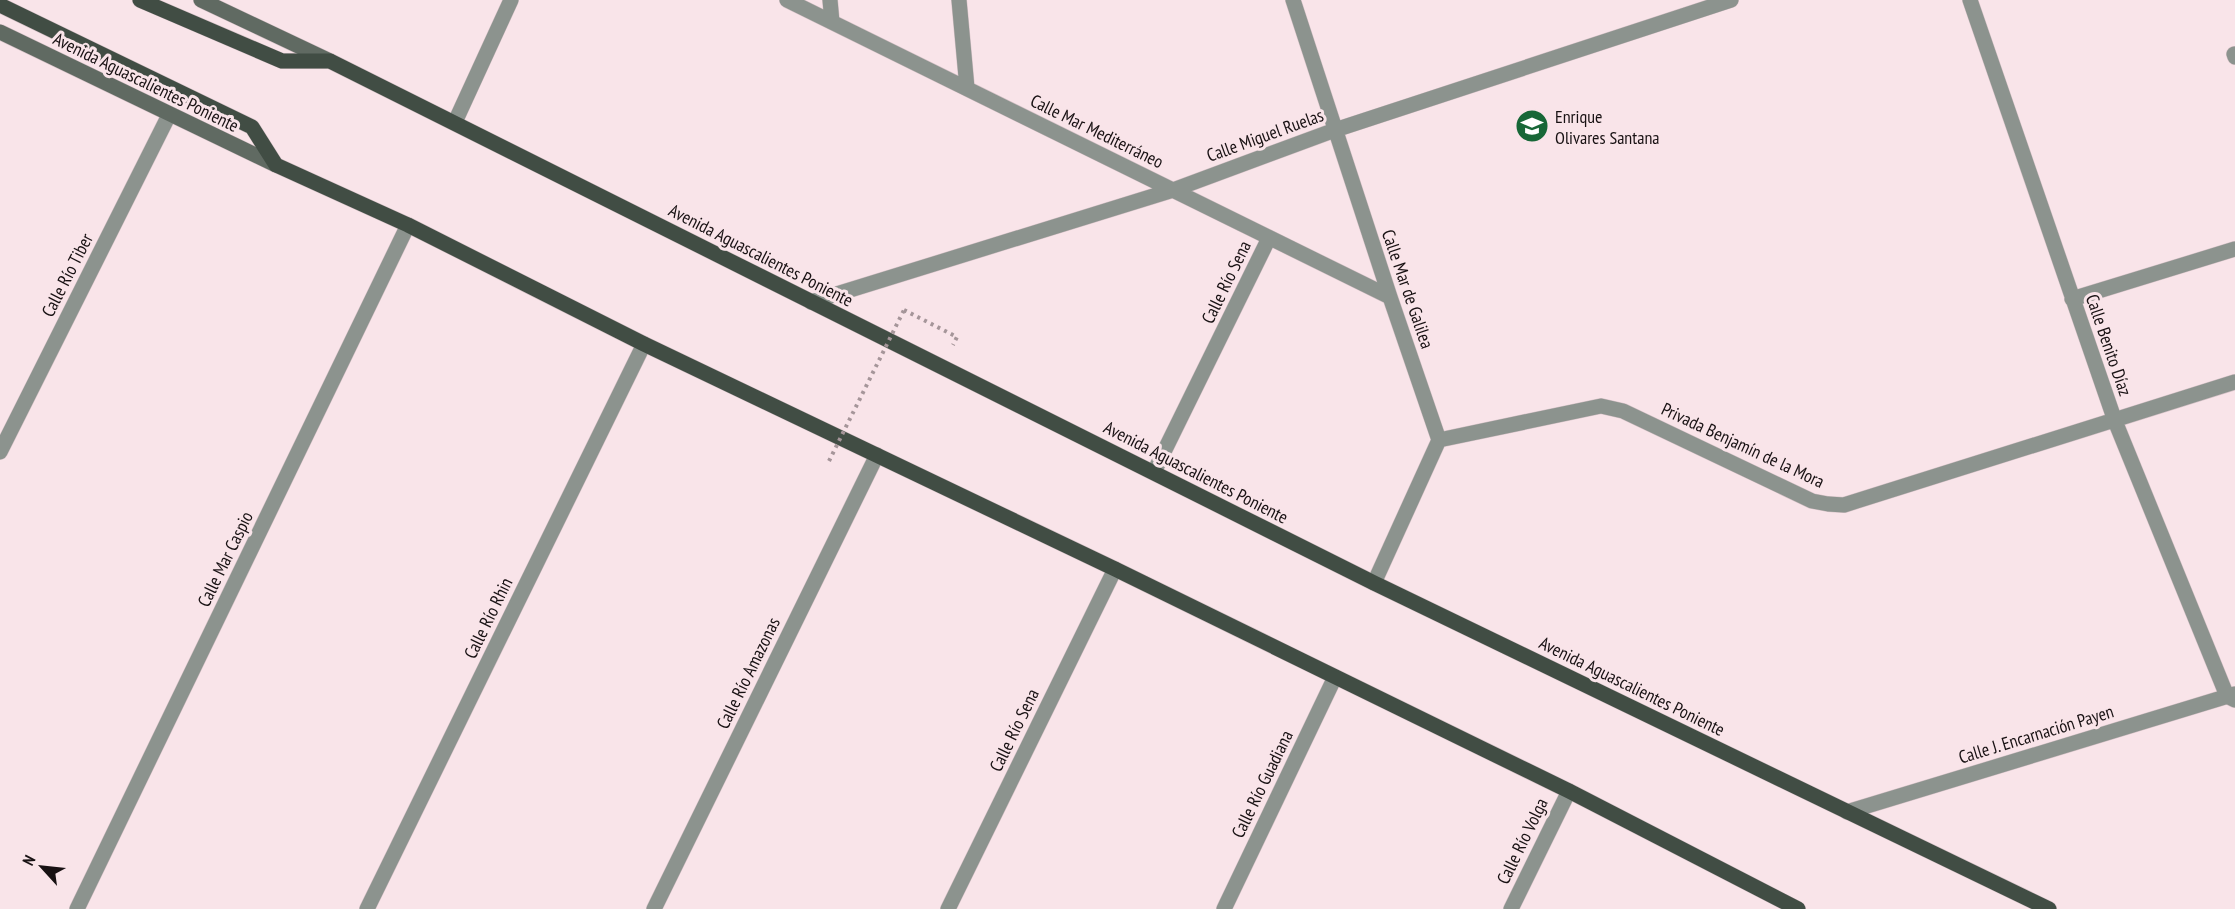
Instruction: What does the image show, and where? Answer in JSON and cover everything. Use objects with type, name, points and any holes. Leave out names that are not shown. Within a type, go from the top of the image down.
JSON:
[{"type":"main road","name":"Avenida Aguascalientes Poniente","points":[[140,0],[282,61],[330,61]]},
{"type":"main road","name":"Avenida Aguascalientes Poniente","points":[[201,0],[455,122],[1374,583],[2049,909]]},
{"type":"main road","name":"Avenida Aguascalientes Poniente","points":[[0,5],[252,127],[276,165]]},
{"type":"main road","name":"Avenida Aguascalientes Poniente","points":[[0,32],[169,115],[408,225],[644,344],[1114,568],[1569,791],[1798,909]]},
{"type":"street","points":[[455,122],[512,0]]},
{"type":"street","name":"Calle Mar Mediterráneo","points":[[787,0],[1390,297]]},
{"type":"street","points":[[830,0],[832,22]]},
{"type":"street","points":[[959,0],[967,88]]},
{"type":"street","name":"Calle Mar de Galilea","points":[[1293,0],[1439,440]]},
{"type":"street","name":"Calle Miguel Ruelas","points":[[812,302],[1173,190],[1335,130],[1731,0]]},
{"type":"street","name":"Calle Benito Díaz","points":[[1970,0],[2115,421],[2232,697]]},
{"type":"street","name":"Calle Río Tiber","points":[[0,452],[169,115]]},
{"type":"street","name":"Calle Mar Caspio","points":[[77,909],[408,225]]},
{"type":"street","name":"Calle Río Sena","points":[[1154,472],[1269,238]]},
{"type":"street","points":[[2072,299],[2235,249]]},
{"type":"street","name":"Calle Río Rhin","points":[[367,909],[644,344]]},
{"type":"street","name":"Privada Benjamín de la Mora","points":[[1439,440],[1600,406],[1623,411],[1812,501],[1844,505],[2235,382]]},
{"type":"street","points":[[1374,583],[1439,440]]},
{"type":"street","name":"Calle Río Amazonas","points":[[654,909],[877,455]]},
{"type":"street","name":"Calle Río Sena","points":[[948,909],[1114,568]]},
{"type":"street","name":"Calle Río Guadiana","points":[[1224,909],[1335,677]]},
{"type":"street","name":"Calle J. Encarnación Payen","points":[[1847,812],[2232,697]]},
{"type":"street","name":"Calle Río Volga","points":[[1510,909],[1569,791]]},
{"type":"path","points":[[829,461],[904,310],[957,338]]},
{"type":"place","name":"Enrique Olivares Santana","points":[[1532,126]]}]
